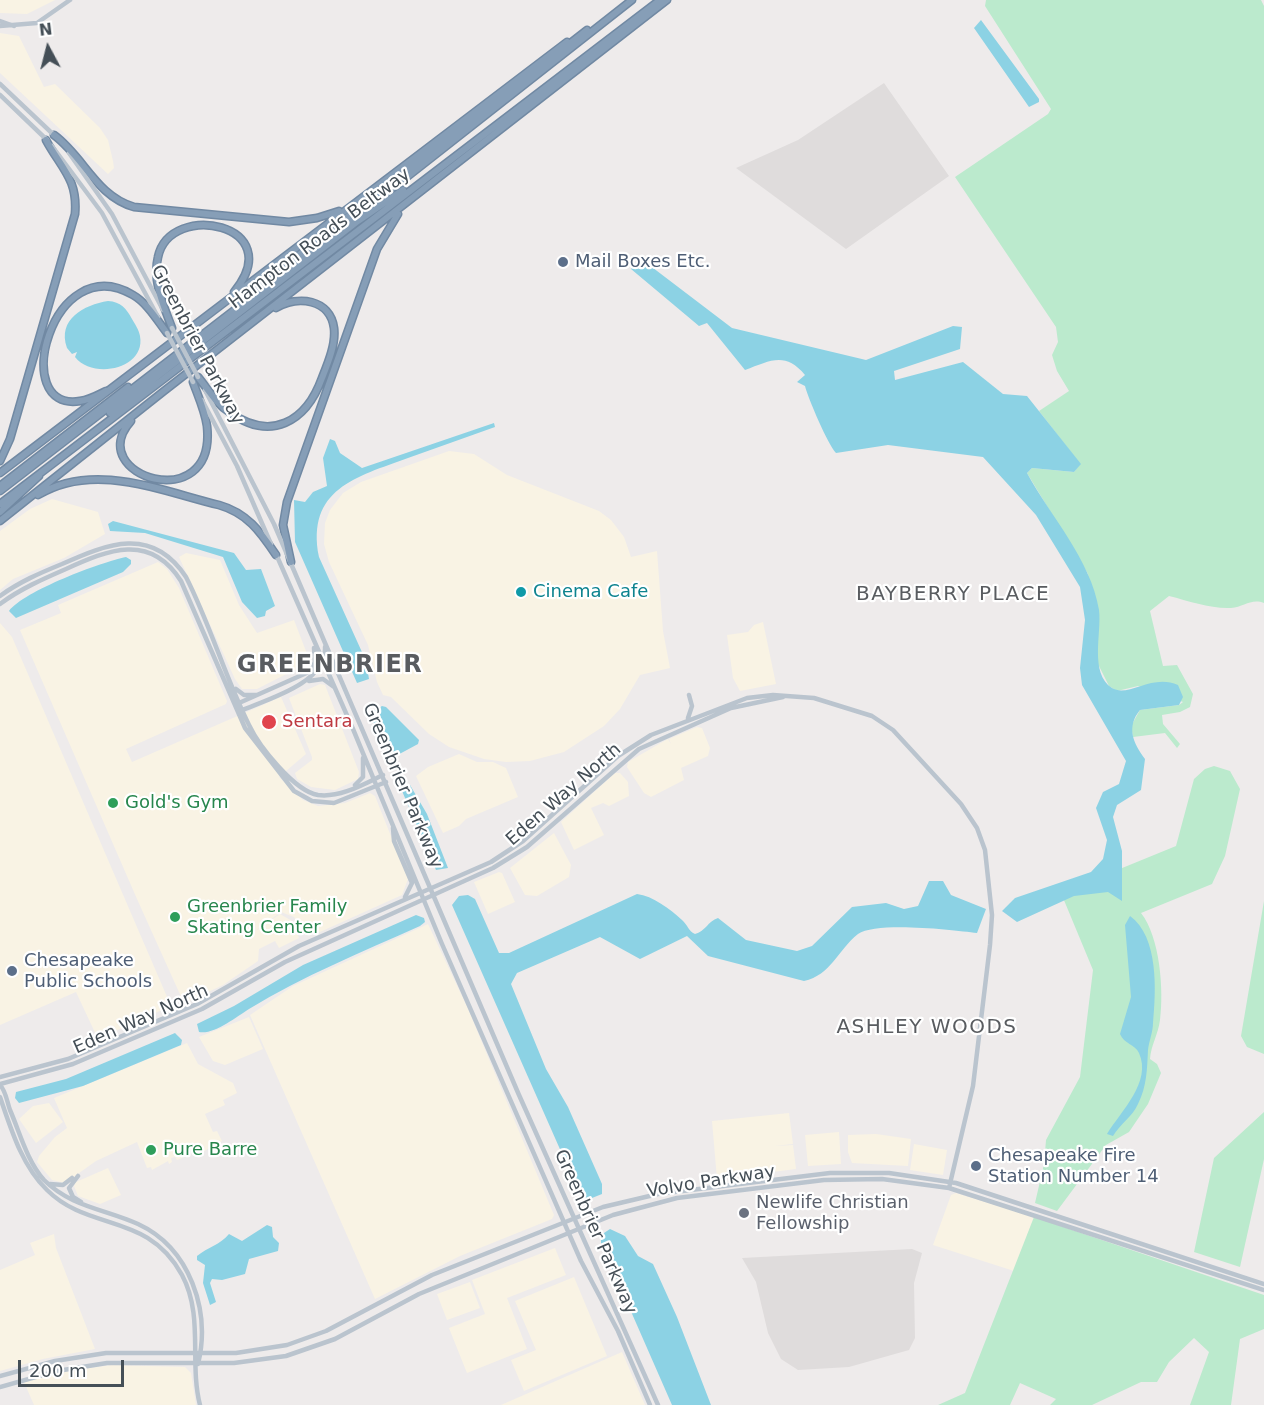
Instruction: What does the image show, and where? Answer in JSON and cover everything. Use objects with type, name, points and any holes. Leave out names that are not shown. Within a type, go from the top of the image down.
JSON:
[{"type":"highway","name":"Hampton Roads Beltway","points":[[0,486],[625,0]]},
{"type":"highway","points":[[0,491],[404,180],[632,0]]},
{"type":"highway","points":[[0,521],[667,0]]},
{"type":"highway","name":"Hampton Roads Beltway","points":[[0,501],[659,1]]},
{"type":"highway","points":[[0,473],[118,386],[555,49],[591,27]]},
{"type":"highway","points":[[54,135],[68,145],[110,196],[123,204],[141,208],[296,222],[333,213],[360,198]]},
{"type":"highway","points":[[0,461],[10,439],[75,214],[76,197],[71,178],[46,140]]},
{"type":"highway","points":[[0,501],[358,221],[393,196],[424,178]]},
{"type":"highway","points":[[291,562],[283,525],[287,502],[382,239],[398,214],[417,196]]},
{"type":"highway","points":[[170,331],[158,285],[157,264],[164,243],[182,229],[200,226],[222,228],[235,232],[244,243],[249,258],[248,270],[226,302]]},
{"type":"highway","points":[[118,386],[85,400],[74,402],[59,397],[46,384],[43,359],[59,314],[67,303],[89,289],[120,289],[139,299],[170,331]]},
{"type":"highway","points":[[195,380],[223,407],[249,423],[267,425],[282,423],[306,410],[318,390],[334,341],[330,317],[317,304],[297,300],[280,306],[248,326]]},
{"type":"highway","points":[[164,391],[128,424],[121,445],[125,461],[136,472],[150,478],[174,480],[195,469],[206,450],[207,423],[195,380]]},
{"type":"highway","points":[[0,512],[35,483],[42,471]]},
{"type":"highway","points":[[12,511],[63,483],[89,478],[119,480],[234,510],[253,523],[276,555]]},
{"type":"main road","points":[[0,26],[37,23],[70,0]]},
{"type":"main road","points":[[0,21],[15,26]]},
{"type":"main road","name":"Greenbrier Parkway","points":[[0,84],[54,135],[104,202],[195,380],[237,466],[570,1233],[650,1405]]},
{"type":"main road","name":"Greenbrier Parkway","points":[[0,95],[46,140],[102,213],[170,331]]},
{"type":"main road","name":"Greenbrier Parkway","points":[[195,380],[262,499],[291,562],[433,895],[658,1405]]},
{"type":"main road","points":[[0,596],[31,577],[102,546],[127,542],[146,545],[164,554],[182,571],[232,682],[237,704]]},
{"type":"main road","points":[[0,604],[36,582],[103,552],[122,549],[148,552],[166,563],[181,581],[253,741],[303,797],[318,803],[338,803],[386,782]]},
{"type":"main road","points":[[240,710],[316,674],[324,664],[325,641]]},
{"type":"main road","points":[[237,704],[311,671],[315,662],[314,642]]},
{"type":"main road","points":[[300,683],[321,679],[334,687]]},
{"type":"main road","points":[[232,682],[244,694],[259,695]]},
{"type":"main road","points":[[687,719],[692,706],[690,695]]},
{"type":"main road","name":"Eden Way North","points":[[0,1084],[73,1064],[174,1021],[224,998],[290,959],[493,868],[516,855],[639,749],[723,711],[751,702],[788,696]]},
{"type":"main road","name":"Eden Way North","points":[[0,1077],[68,1059],[197,1004],[287,951],[491,862],[513,849],[618,756],[645,738],[687,719],[747,698],[788,696],[832,702],[880,721],[899,735],[941,782],[967,812],[980,836],[987,858],[992,906],[990,945],[974,1077],[951,1182]]},
{"type":"main road","points":[[240,710],[263,746],[298,786],[321,795],[344,792],[383,775]]},
{"type":"main road","points":[[344,792],[362,779],[363,752]]},
{"type":"main road","points":[[393,825],[392,834],[412,883],[410,893],[401,900]]},
{"type":"main road","points":[[0,1084],[30,1159],[48,1183],[67,1198],[145,1228],[167,1244],[179,1258],[192,1281],[198,1300],[196,1364],[200,1405]]},
{"type":"main road","points":[[0,1097],[27,1164],[46,1190],[79,1211],[140,1232],[156,1243],[173,1261],[186,1284],[192,1302],[197,1352]]},
{"type":"main road","name":"Volvo Parkway","points":[[0,1376],[55,1361],[93,1354],[132,1351],[262,1350],[306,1339],[430,1275],[565,1221],[643,1196],[818,1174],[889,1173],[951,1182],[1264,1284]]},
{"type":"main road","points":[[48,1183],[62,1185],[78,1176],[70,1185],[70,1192],[75,1199],[91,1208]]},
{"type":"main road","name":"Volvo Parkway","points":[[0,1387],[45,1374],[96,1365],[141,1361],[196,1364],[260,1361],[311,1349],[412,1297],[625,1211],[677,1198],[824,1179],[882,1179],[949,1188],[1264,1290]]},
{"type":"main road","points":[[949,1188],[951,1182]]},
{"type":"shaded area","points":[[0,0],[55,0],[27,14],[0,13]]},
{"type":"shaded area","points":[[0,33],[19,36],[44,87],[55,84],[100,128],[108,140],[113,161],[114,168],[108,174],[0,73]]},
{"type":"shaded area","points":[[884,83],[949,176],[846,249],[736,168],[798,140]]},
{"type":"shaded area","points":[[449,451],[474,454],[507,475],[599,511],[611,520],[624,537],[631,557],[657,551],[663,631],[670,668],[640,675],[620,709],[604,726],[564,752],[530,761],[506,762],[484,759],[449,747],[429,734],[391,697],[383,695],[377,682],[368,645],[329,562],[324,544],[325,523],[330,510],[343,493],[361,482]]},
{"type":"shaded area","points":[[52,499],[98,512],[105,534],[64,558],[13,579],[0,590],[0,531],[30,509]]},
{"type":"shaded area","points":[[186,553],[220,560],[239,605],[257,633],[294,620],[309,659],[308,663],[257,689],[242,689],[235,679],[179,557]]},
{"type":"shaded area","points":[[158,562],[167,569],[179,588],[227,701],[226,704],[126,749],[132,762],[281,697],[306,754],[279,777],[303,800],[318,806],[345,803],[370,793],[375,796],[408,879],[402,895],[320,932],[306,935],[294,917],[281,912],[248,936],[280,914],[292,921],[299,938],[279,948],[275,941],[259,949],[258,961],[223,985],[187,1002],[183,1001],[137,899],[20,630],[61,613],[58,605]]},
{"type":"shaded area","points":[[763,622],[776,684],[740,691],[733,678],[727,635],[748,632],[754,625]]},
{"type":"shaded area","points":[[0,623],[12,637],[171,1006],[98,1039],[76,992],[0,1025]]},
{"type":"shaded area","points":[[320,684],[325,685],[359,772],[358,779],[335,790],[311,787],[297,779],[295,773],[312,760],[312,757],[289,698]]},
{"type":"shaded area","points":[[697,727],[702,728],[710,748],[708,756],[681,768],[684,780],[651,797],[644,793],[627,767],[628,762],[668,739],[671,744],[669,739]]},
{"type":"shaded area","points":[[459,754],[477,762],[493,762],[506,768],[518,797],[466,819],[459,826],[443,833],[416,776],[428,767]]},
{"type":"shaded area","points":[[615,773],[620,773],[628,782],[629,796],[609,806],[603,803],[591,808],[604,835],[574,850],[561,822]]},
{"type":"shaded area","points":[[554,833],[571,865],[569,877],[537,896],[525,895],[510,868]]},
{"type":"shaded area","points":[[499,872],[502,873],[515,902],[488,914],[474,882]]},
{"type":"shaded area","points":[[428,924],[468,1009],[554,1215],[552,1219],[460,1256],[375,1299],[250,1015],[293,986]]},
{"type":"shaded area","points":[[249,1017],[263,1049],[225,1065],[213,1061],[199,1037]]},
{"type":"shaded area","points":[[187,1043],[198,1064],[233,1083],[237,1093],[223,1100],[225,1105],[205,1114],[213,1132],[217,1131],[222,1141],[201,1153],[198,1147],[181,1155],[182,1158],[177,1160],[175,1157],[171,1158],[172,1162],[169,1164],[168,1161],[152,1170],[151,1167],[147,1168],[137,1142],[96,1161],[65,1183],[52,1180],[37,1162],[39,1156],[55,1137],[67,1128],[54,1098]]},
{"type":"shaded area","points":[[49,1103],[63,1122],[36,1143],[19,1119],[33,1106]]},
{"type":"shaded area","points":[[789,1113],[793,1144],[774,1146],[793,1145],[796,1169],[717,1179],[712,1121]]},
{"type":"shaded area","points":[[839,1132],[841,1164],[808,1166],[805,1135]]},
{"type":"shaded area","points":[[876,1134],[911,1139],[908,1166],[852,1163],[848,1152],[848,1135]]},
{"type":"shaded area","points":[[914,1144],[947,1150],[943,1175],[910,1170]]},
{"type":"shaded area","points":[[108,1168],[121,1195],[100,1204],[78,1196],[74,1186],[76,1182]]},
{"type":"shaded area","points":[[956,1193],[1034,1217],[1014,1271],[933,1245],[951,1195]]},
{"type":"shaded area","points":[[54,1234],[56,1248],[95,1349],[43,1359],[0,1371],[0,1270],[35,1255],[30,1243]]},
{"type":"shaded area","points":[[555,1248],[566,1275],[507,1298],[527,1349],[467,1373],[449,1328],[485,1314],[472,1280]]},
{"type":"shaded area","points":[[912,1249],[922,1253],[914,1283],[915,1338],[909,1350],[849,1367],[798,1370],[781,1359],[768,1333],[756,1282],[742,1258]]},
{"type":"shaded area","points":[[574,1277],[607,1356],[524,1391],[511,1360],[536,1350],[515,1301]]},
{"type":"shaded area","points":[[470,1282],[480,1308],[447,1320],[437,1294]]},
{"type":"shaded area","points":[[622,1352],[645,1405],[501,1405]]},
{"type":"shaded area","points":[[112,1365],[185,1367],[191,1373],[196,1405],[34,1405],[24,1382],[61,1372]]},
{"type":"green space","points":[[986,0],[1261,0],[1264,6],[1264,603],[1251,602],[1223,608],[1169,596],[1150,611],[1163,666],[1177,665],[1193,694],[1190,707],[1180,712],[1162,715],[1163,724],[1180,744],[1177,748],[1165,733],[1133,737],[1131,726],[1140,710],[1179,705],[1183,702],[1138,686],[1117,691],[1109,686],[1098,664],[1088,574],[1027,473],[1032,468],[1074,472],[1080,464],[1039,411],[1069,391],[1057,371],[1052,355],[1058,342],[1056,327],[955,177],[1048,114],[1051,109],[985,6]]},
{"type":"green space","points":[[1214,766],[1230,771],[1240,789],[1225,856],[1212,884],[1141,913],[1153,936],[1161,979],[1160,1020],[1150,1059],[1157,1064],[1161,1073],[1148,1104],[1129,1132],[1106,1145],[1057,1211],[1035,1203],[1044,1164],[1046,1140],[1080,1077],[1093,970],[1061,893],[1176,846],[1194,779],[1205,769]]},
{"type":"green space","points":[[1264,901],[1264,1054],[1247,1047],[1241,1036]]},
{"type":"green space","points":[[1264,1112],[1264,1159],[1240,1267],[1194,1252],[1214,1158]]},
{"type":"green space","points":[[1034,1217],[1264,1295],[1264,1329],[1240,1339],[1231,1405],[1190,1405],[1209,1352],[1194,1338],[1169,1362],[1157,1382],[1141,1382],[1092,1405],[1050,1405],[1056,1399],[1020,1383],[1010,1405],[938,1405],[965,1393]]},
{"type":"water","points":[[981,20],[1039,102],[1029,107],[974,28]]},
{"type":"water","points":[[640,258],[732,328],[866,360],[953,326],[962,327],[960,349],[894,371],[895,380],[963,362],[1003,394],[1027,396],[1081,464],[1074,472],[1032,468],[1027,473],[1079,556],[1095,592],[1099,610],[1098,652],[1101,673],[1112,688],[1118,690],[1150,683],[1168,682],[1178,685],[1183,697],[1179,705],[1140,710],[1133,723],[1134,741],[1145,759],[1141,790],[1117,805],[1113,817],[1122,851],[1122,901],[1108,892],[1074,896],[1017,922],[1002,911],[1015,898],[1091,872],[1103,859],[1107,840],[1096,808],[1103,792],[1119,784],[1126,761],[1082,685],[1080,668],[1085,620],[1080,587],[1036,515],[983,457],[888,445],[836,453],[828,441],[805,386],[797,382],[805,375],[798,368],[784,360],[777,360],[745,370],[707,323],[699,326],[631,269]]},
{"type":"water","points":[[108,301],[120,304],[128,312],[139,332],[140,347],[127,363],[116,368],[94,368],[83,364],[75,357],[77,352],[72,354],[67,348],[66,329],[69,321],[82,310]]},
{"type":"water","points":[[494,423],[495,427],[370,472],[354,480],[339,489],[328,501],[320,516],[317,534],[319,557],[366,661],[369,679],[357,683],[295,542],[294,500],[305,502],[313,492],[327,486],[323,458],[330,439],[335,441],[340,453],[362,468]]},
{"type":"water","points":[[113,521],[234,553],[246,570],[261,569],[275,606],[266,611],[265,616],[257,618],[242,602],[223,557],[145,533],[110,531],[108,524]]},
{"type":"water","points":[[126,557],[131,560],[131,564],[123,572],[16,618],[9,611],[17,603],[46,586],[82,571]]},
{"type":"water","points":[[382,706],[386,707],[419,740],[418,744],[392,758],[369,714]]},
{"type":"water","points":[[410,785],[427,814],[448,868],[436,870],[402,791]]},
{"type":"water","points":[[929,881],[943,881],[951,895],[986,909],[977,933],[897,927],[867,930],[851,940],[828,968],[804,981],[708,956],[687,936],[640,959],[600,937],[517,973],[511,984],[546,1069],[568,1107],[602,1184],[602,1194],[587,1200],[582,1199],[452,905],[459,896],[468,895],[475,899],[499,953],[509,953],[637,894],[649,897],[667,907],[695,934],[718,918],[746,940],[797,951],[812,946],[852,907],[886,903],[904,909],[918,906]]},
{"type":"water","points":[[416,915],[424,918],[425,922],[420,926],[290,986],[218,1028],[199,1032],[197,1024],[234,1006],[303,965]]},
{"type":"water","points":[[1130,916],[1146,937],[1154,965],[1153,1026],[1141,1097],[1136,1108],[1113,1136],[1107,1134],[1133,1096],[1141,1075],[1142,1064],[1139,1053],[1120,1034],[1131,997],[1125,925]]},
{"type":"water","points":[[175,1033],[182,1040],[181,1045],[83,1086],[19,1103],[15,1098],[16,1092],[66,1079]]},
{"type":"water","points":[[267,1225],[272,1227],[273,1237],[279,1243],[278,1251],[249,1259],[245,1274],[222,1280],[212,1279],[210,1283],[216,1302],[210,1305],[203,1283],[205,1265],[197,1260],[197,1256],[222,1241],[229,1234],[242,1241]]},
{"type":"water","points":[[610,1229],[625,1236],[638,1256],[653,1264],[677,1317],[711,1405],[672,1405],[601,1243],[601,1235]]},
{"type":"place","name":"Mail Boxes Etc.","points":[[563,262]]},
{"type":"place","name":"Cinema Cafe","points":[[521,592]]},
{"type":"place","name":"Sentara","points":[[269,722]]},
{"type":"place","name":"Gold's Gym","points":[[113,803]]},
{"type":"place","name":"Greenbrier Family Skating Center","points":[[175,917]]},
{"type":"place","name":"Chesapeake Public Schools","points":[[12,971]]},
{"type":"place","name":"Pure Barre","points":[[151,1150]]},
{"type":"place","name":"Chesapeake Fire Station Number 14","points":[[976,1166]]},
{"type":"place","name":"Newlife Christian Fellowship","points":[[744,1213]]},
{"type":"district","name":"BAYBERRY PLACE","points":[[953,595]]},
{"type":"district","name":"GREENBRIER","points":[[330,666]]},
{"type":"district","name":"ASHLEY WOODS","points":[[927,1028]]}]
